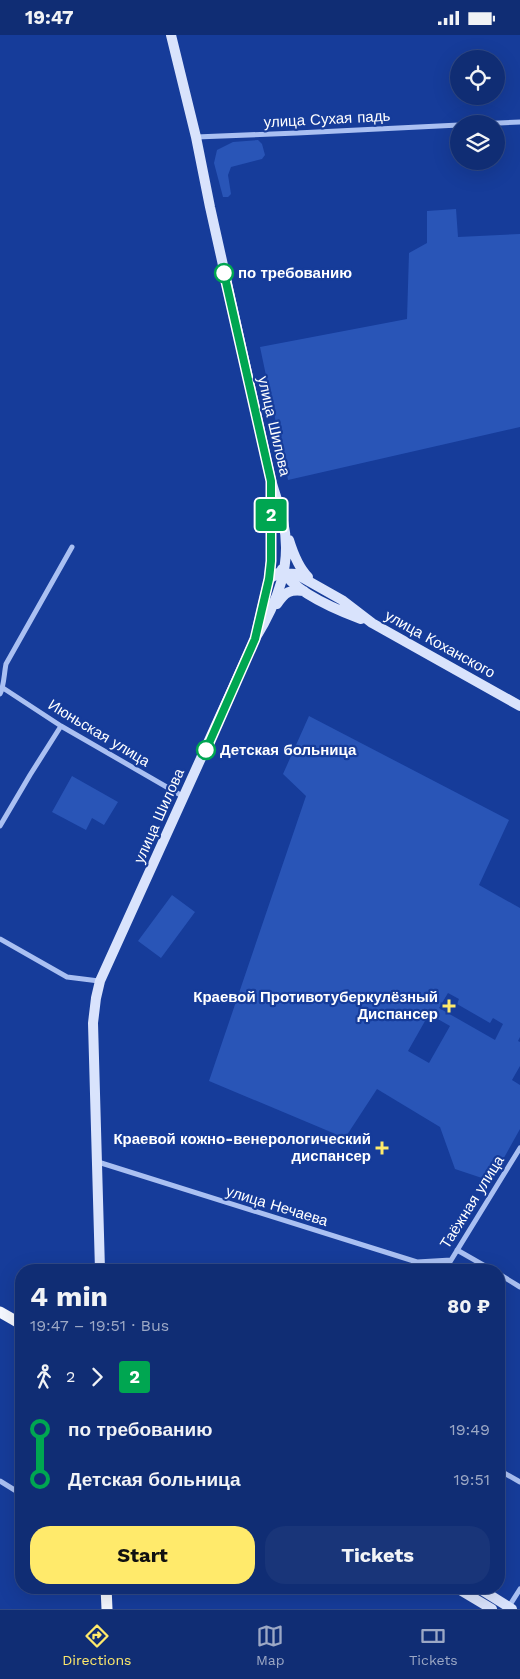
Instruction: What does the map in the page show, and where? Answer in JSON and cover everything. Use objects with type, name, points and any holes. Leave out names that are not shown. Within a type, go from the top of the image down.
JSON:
[{"type":"main road","name":"улица Шилова","points":[[100,1264],[93,1023],[100,981],[255,639],[270,615],[278,597],[284,572],[286,545],[284,523],[271,481],[196,137],[171,35]]},
{"type":"main road","points":[[255,639],[269,579],[271,561],[271,481]]},
{"type":"main road","points":[[284,523],[293,553],[302,571],[314,584]]},
{"type":"main road","points":[[271,525],[277,557],[284,572],[293,583],[345,613],[372,623]]},
{"type":"main road","points":[[269,579],[273,575],[284,572],[296,574],[342,600],[372,623]]},
{"type":"main road","points":[[270,615],[288,591],[304,591]]},
{"type":"main road","name":"улица Коханского","points":[[372,623],[520,706]]},
{"type":"main road","points":[[0,1312],[15,1321]]},
{"type":"main road","points":[[106,1594],[107,1609]]},
{"type":"main road","points":[[466,1594],[492,1609]]},
{"type":"main road","points":[[488,1594],[510,1608]]},
{"type":"street","points":[[505,123],[520,122]]},
{"type":"street","name":"улица Сухая падь","points":[[196,137],[450,125]]},
{"type":"street","points":[[0,694],[3,688],[1,677],[6,664],[72,547]]},
{"type":"street","name":"Июньская улица","points":[[3,688],[61,726],[184,797]]},
{"type":"street","points":[[0,826],[61,726]]},
{"type":"street","points":[[0,939],[68,977],[100,981]]},
{"type":"street","name":"Таёжная улица","points":[[449,1264],[519,1152]]},
{"type":"street","name":"улица Нечаева","points":[[97,1162],[417,1262],[451,1260]]},
{"type":"street","points":[[457,1250],[482,1264]]},
{"type":"street","points":[[505,1278],[520,1287]]},
{"type":"street","points":[[505,1474],[520,1483]]},
{"type":"street","points":[[0,1481],[15,1490]]},
{"type":"street","points":[[510,1608],[520,1589]]},
{"type":"shaded area","points":[[258,140],[262,144],[265,155],[262,159],[231,167],[228,175],[231,194],[228,197],[223,197],[214,163],[217,150],[233,142]]},
{"type":"shaded area","points":[[456,209],[458,237],[520,234],[520,427],[288,480],[260,347],[407,319],[409,253],[427,243],[427,211]]},
{"type":"shaded area","points":[[309,716],[509,820],[479,885],[520,908],[520,1037],[518,1041],[520,1042],[520,1066],[512,1080],[520,1085],[520,1129],[491,1181],[455,1169],[440,1127],[377,1089],[345,1138],[209,1081],[306,796],[283,774]],"holes":[[[448,993],[459,999],[457,1004],[490,1023],[493,1018],[503,1024],[495,1040],[439,1008]],[[429,1014],[450,1026],[429,1063],[408,1051]]]},
{"type":"shaded area","points":[[72,776],[118,802],[104,825],[92,818],[86,830],[52,812]]},
{"type":"shaded area","points":[[172,895],[195,912],[161,958],[138,941]]},
{"type":"bus line","name":"2","points":[[206,750],[255,639],[269,579],[271,561],[271,481],[224,273]]},
{"type":"place","name":"по требованию","points":[[224,273]]},
{"type":"place","name":"Детская больница","points":[[206,750]]},
{"type":"place","name":"Краевой Противотуберкулёзный Диспансер","points":[[449,1006]]},
{"type":"place","name":"Краевой кожно-венерологический диспансер","points":[[382,1148]]}]
